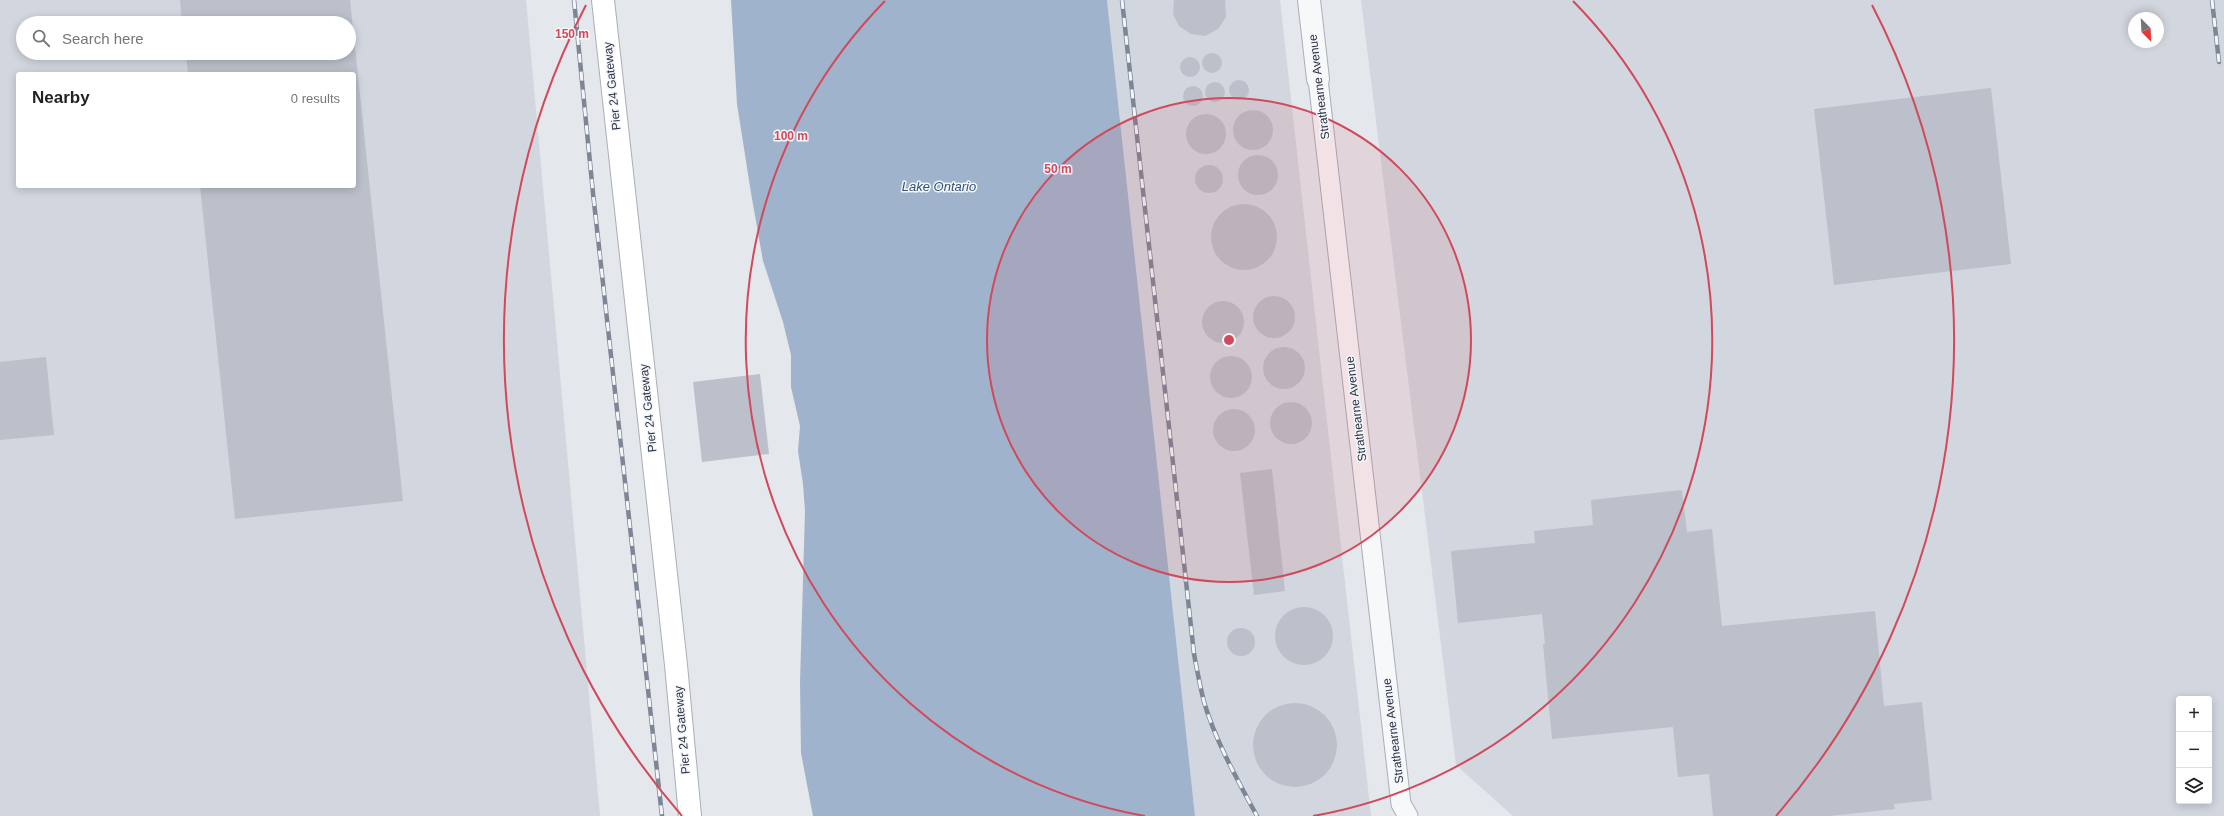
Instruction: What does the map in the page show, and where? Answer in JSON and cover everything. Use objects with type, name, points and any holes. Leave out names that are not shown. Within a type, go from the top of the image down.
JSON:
[{"type":"street","name":"Pier 24 Gateway","points":[[603,0],[676,665],[690,816]]},
{"type":"street","name":"Strathearne Avenue","points":[[1309,0],[1318,79]]},
{"type":"lane","name":"Strathearne Avenue","points":[[1318,79],[1401,804],[1408,816]]},
{"type":"shaded area","points":[[0,0],[526,0],[600,816],[0,816]]},
{"type":"shaded area","points":[[1107,0],[1280,0],[1371,816],[1195,816]]},
{"type":"shaded area","points":[[1361,0],[2224,0],[2224,816],[1513,816],[1456,765]]},
{"type":"water","name":"Lake Ontario","points":[[731,0],[1107,0],[1195,816],[813,816],[801,753],[800,683],[805,511],[798,451],[800,426],[791,387],[791,355],[783,322],[763,261],[751,193],[737,104]]},
{"type":"building","points":[[180,0],[350,0],[352,16],[181,16]]},
{"type":"building","points":[[1174,0],[1225,0],[1226,17],[1218,29],[1205,36],[1191,34],[1179,26],[1173,14]]},
{"type":"building","points":[[1212,53],[1219,56],[1222,63],[1219,70],[1212,73],[1205,70],[1202,63],[1205,56]]},
{"type":"building","points":[[356,57],[403,501],[235,519],[200,188],[356,188],[356,72],[188,72],[187,60],[356,60]]},
{"type":"building","points":[[1190,57],[1197,60],[1200,67],[1197,74],[1190,77],[1183,74],[1180,67],[1183,60]]},
{"type":"building","points":[[1239,80],[1246,83],[1249,90],[1246,97],[1239,100],[1232,97],[1229,90],[1232,83]]},
{"type":"building","points":[[1215,82],[1222,85],[1225,92],[1222,99],[1215,102],[1208,99],[1205,92],[1208,85]]},
{"type":"building","points":[[1193,86],[1200,89],[1203,96],[1200,103],[1193,106],[1186,103],[1183,96],[1186,89]]},
{"type":"building","points":[[1991,88],[2011,264],[1834,285],[1814,109]]},
{"type":"building","points":[[1253,110],[1261,112],[1267,116],[1271,122],[1273,130],[1271,138],[1267,144],[1261,148],[1253,150],[1245,148],[1239,144],[1235,138],[1233,130],[1235,122],[1239,116],[1245,112]]},
{"type":"building","points":[[1206,114],[1220,120],[1226,134],[1220,148],[1206,154],[1192,148],[1186,134],[1192,120]]},
{"type":"building","points":[[1258,155],[1266,157],[1272,161],[1276,167],[1278,175],[1276,183],[1272,189],[1266,193],[1258,195],[1250,193],[1244,189],[1240,183],[1238,175],[1240,167],[1244,161],[1250,157]]},
{"type":"building","points":[[1209,165],[1215,166],[1219,169],[1222,173],[1222,185],[1219,189],[1215,192],[1209,193],[1203,192],[1199,189],[1196,185],[1195,179],[1196,173],[1199,169],[1203,166]]},
{"type":"building","points":[[1244,204],[1256,207],[1267,214],[1274,225],[1277,237],[1274,249],[1267,260],[1256,267],[1244,270],[1232,267],[1221,260],[1214,249],[1211,237],[1214,225],[1221,214],[1232,207]]},
{"type":"building","points":[[1270,296],[1278,296],[1286,299],[1292,305],[1295,317],[1292,329],[1286,335],[1278,338],[1270,338],[1262,335],[1256,329],[1253,321],[1253,313],[1256,305],[1262,299]]},
{"type":"building","points":[[1219,301],[1227,301],[1235,304],[1241,310],[1244,322],[1241,334],[1235,340],[1227,343],[1219,343],[1211,340],[1205,334],[1202,326],[1202,318],[1205,310],[1211,304]]},
{"type":"building","points":[[1280,347],[1288,347],[1296,350],[1302,356],[1305,368],[1302,380],[1296,386],[1288,389],[1280,389],[1272,386],[1266,380],[1263,372],[1263,364],[1266,356],[1272,350]]},
{"type":"building","points":[[1227,356],[1235,356],[1243,359],[1249,365],[1252,377],[1249,389],[1243,395],[1235,398],[1227,398],[1219,395],[1213,389],[1210,381],[1210,373],[1213,365],[1219,359]]},
{"type":"building","points":[[46,357],[54,435],[0,440],[0,362]]},
{"type":"building","points":[[760,374],[769,454],[702,462],[693,382]]},
{"type":"building","points":[[1287,402],[1295,402],[1303,405],[1309,411],[1312,423],[1309,435],[1303,441],[1295,444],[1287,444],[1279,441],[1273,435],[1270,427],[1270,419],[1273,411],[1279,405]]},
{"type":"building","points":[[1230,409],[1238,409],[1246,412],[1252,418],[1255,430],[1252,442],[1246,448],[1238,451],[1230,451],[1222,448],[1216,442],[1213,434],[1213,426],[1216,418],[1222,412]]},
{"type":"building","points":[[1272,469],[1285,591],[1254,595],[1240,473]]},
{"type":"building","points":[[1682,490],[1687,532],[1712,529],[1722,626],[1875,611],[1884,706],[1922,702],[1932,800],[1894,804],[1895,809],[1829,816],[1713,816],[1709,774],[1678,777],[1673,727],[1552,739],[1543,644],[1545,644],[1542,614],[1458,623],[1451,551],[1535,543],[1534,531],[1593,525],[1591,500]]},
{"type":"building","points":[[1304,607],[1315,609],[1328,620],[1331,625],[1333,636],[1331,647],[1320,660],[1315,663],[1304,665],[1293,663],[1280,652],[1277,647],[1275,636],[1277,625],[1288,612],[1293,609]]},
{"type":"building","points":[[1241,628],[1247,629],[1251,632],[1254,636],[1254,648],[1251,652],[1247,655],[1241,656],[1235,655],[1231,652],[1228,648],[1227,642],[1228,636],[1231,632],[1235,629]]},
{"type":"building","points":[[1295,703],[1311,706],[1318,710],[1330,722],[1334,729],[1337,745],[1334,761],[1330,768],[1318,780],[1311,784],[1295,787],[1279,784],[1272,780],[1260,768],[1256,761],[1253,745],[1256,729],[1260,722],[1272,710],[1279,706]]},
{"type":"railway","points":[[574,0],[593,193],[662,816]]},
{"type":"railway","points":[[1122,0],[1194,654],[1204,702],[1209,717],[1228,760],[1257,816]]},
{"type":"railway","points":[[2212,0],[2219,62]]}]
